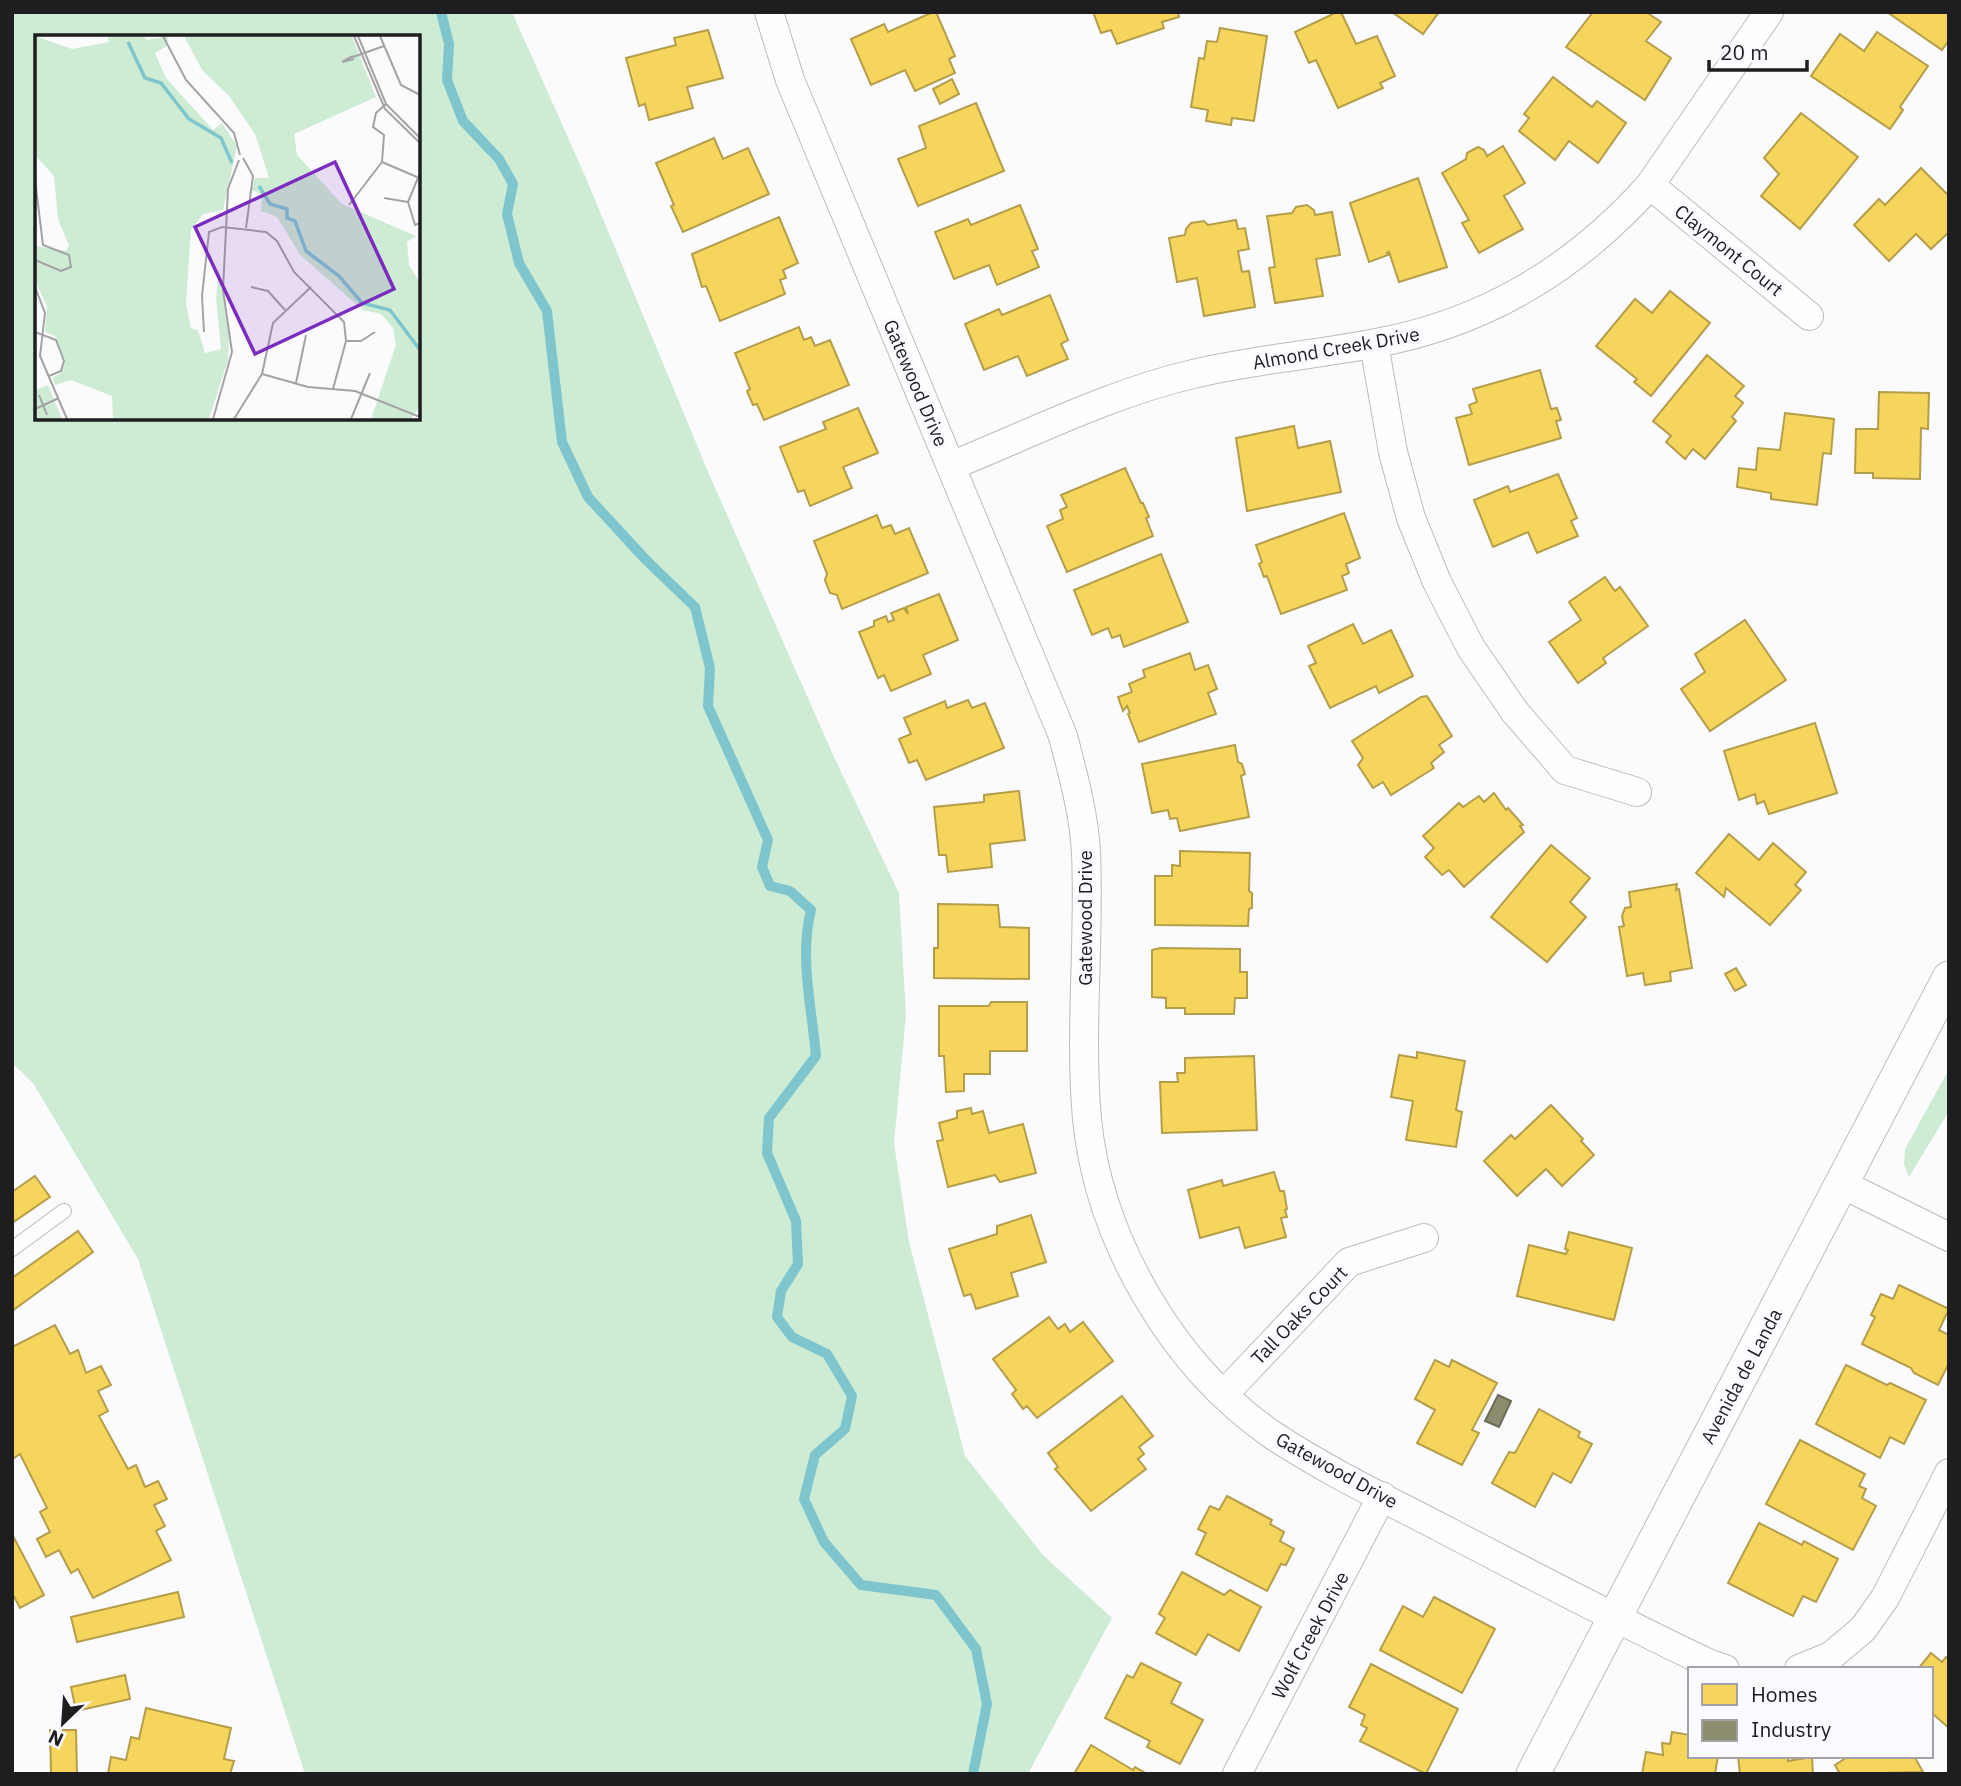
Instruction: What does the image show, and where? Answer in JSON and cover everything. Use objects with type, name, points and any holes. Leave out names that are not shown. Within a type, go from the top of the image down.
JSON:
[{"type":"street","name":"Gatewood Drive","points":[[769,12],[790,80],[1063,736],[1078,793],[1086,853],[1087,1120],[1099,1181],[1117,1237],[1144,1293],[1178,1343],[1224,1394],[1272,1434],[1325,1467],[1614,1619],[1719,1667]]},
{"type":"street","name":"Almond Creek Drive","points":[[951,466],[1143,387],[1195,373],[1374,344],[1429,331],[1483,312],[1535,285],[1581,253],[1627,211],[1650,185],[1769,12]]},
{"type":"street","name":"Claymont Court","points":[[1650,185],[1809,316]]},
{"type":"street","points":[[1374,344],[1393,452],[1411,518],[1437,583],[1471,648],[1515,712],[1565,771],[1637,792]]},
{"type":"street","name":"Avenida de Landa","points":[[1533,1774],[1949,978]]},
{"type":"street","points":[[1842,1184],[1949,1237]]},
{"type":"street","name":"Tall Oaks Court","points":[[1224,1394],[1349,1262],[1424,1238]]},
{"type":"street","points":[[1804,1667],[1831,1656],[1863,1629],[1885,1598],[1949,1473]]},
{"type":"street","name":"Wolf Creek Drive","points":[[1237,1774],[1382,1496]]},
{"type":"lane","points":[[12,1250],[64,1211]]},
{"type":"green space","points":[[12,12],[512,12],[586,178],[709,474],[834,757],[899,893],[906,1015],[894,1143],[909,1242],[965,1456],[1043,1555],[1112,1618],[1028,1774],[305,1774],[138,1259],[33,1083],[12,1063]]},
{"type":"green space","points":[[1949,1069],[1949,1111],[1909,1177],[1904,1164],[1905,1149]]},
{"type":"building: Homes","points":[[936,12],[955,56],[949,59],[955,73],[915,91],[905,70],[871,85],[851,39],[884,24],[888,32]]},
{"type":"building: Homes","points":[[1093,12],[1178,12],[1179,17],[1162,22],[1164,28],[1117,44],[1111,30],[1101,33]]},
{"type":"building: Homes","points":[[1341,12],[1356,44],[1377,36],[1395,76],[1380,83],[1383,88],[1338,108],[1316,60],[1309,63],[1295,32]]},
{"type":"building: Homes","points":[[1392,12],[1439,12],[1423,34]]},
{"type":"building: Homes","points":[[1593,12],[1646,12],[1661,22],[1646,41],[1671,58],[1645,100],[1566,47]]},
{"type":"building: Homes","points":[[1887,12],[1949,12],[1949,40],[1942,50]]},
{"type":"building: Homes","points":[[1220,28],[1267,36],[1254,121],[1232,118],[1231,125],[1206,121],[1208,110],[1191,107],[1199,58],[1204,59],[1207,41],[1217,42]]},
{"type":"building: Homes","points":[[708,30],[723,78],[687,87],[693,108],[649,120],[645,104],[639,106],[626,58],[676,45],[674,38]]},
{"type":"building: Homes","points":[[1877,32],[1928,66],[1900,107],[1903,110],[1890,129],[1811,76],[1840,34],[1864,51]]},
{"type":"building: Homes","points":[[1553,77],[1592,107],[1597,101],[1626,123],[1598,163],[1569,141],[1555,160],[1519,131],[1529,118],[1524,114]]},
{"type":"building: Homes","points":[[952,79],[959,94],[940,104],[933,89]]},
{"type":"building: Homes","points":[[976,103],[1004,171],[918,206],[898,159],[926,148],[919,126]]},
{"type":"building: Homes","points":[[1801,113],[1858,157],[1800,229],[1761,196],[1779,174],[1764,158]]},
{"type":"building: Homes","points":[[714,138],[723,159],[748,148],[769,194],[683,232],[656,163]]},
{"type":"building: Homes","points":[[1503,146],[1525,183],[1504,196],[1523,229],[1479,253],[1462,223],[1469,220],[1442,173],[1466,159],[1467,153],[1478,147],[1484,150],[1487,156]]},
{"type":"building: Homes","points":[[1921,168],[1949,196],[1949,232],[1931,249],[1916,234],[1889,261],[1854,225],[1879,199],[1885,205]]},
{"type":"building: Homes","points":[[1418,178],[1447,267],[1399,282],[1389,252],[1388,255],[1369,262],[1350,203]]},
{"type":"building: Homes","points":[[1020,205],[1038,249],[1032,251],[1039,267],[997,285],[989,265],[954,279],[935,232],[968,219],[971,225]]},
{"type":"building: Homes","points":[[1307,205],[1314,210],[1315,215],[1332,212],[1340,255],[1316,259],[1323,296],[1275,303],[1269,268],[1275,267],[1267,216],[1292,213],[1296,207]]},
{"type":"building: Homes","points":[[779,217],[798,263],[783,270],[786,278],[780,280],[785,294],[720,321],[706,286],[702,287],[692,254]]},
{"type":"building: Homes","points":[[1236,220],[1238,229],[1245,228],[1249,249],[1238,251],[1242,272],[1249,271],[1255,307],[1204,316],[1197,278],[1177,282],[1169,238],[1185,235],[1191,223],[1204,221],[1208,225]]},
{"type":"building: Homes","points":[[1670,291],[1710,323],[1651,396],[1634,382],[1637,379],[1596,346],[1635,299],[1652,313]]},
{"type":"building: Homes","points":[[1050,295],[1068,340],[1061,344],[1068,359],[1027,376],[1018,356],[984,370],[965,324],[999,309],[1002,315]]},
{"type":"building: Homes","points":[[799,327],[804,340],[811,337],[815,346],[830,340],[849,385],[764,420],[757,404],[753,405],[747,391],[750,389],[735,353]]},
{"type":"building: Homes","points":[[1707,355],[1744,386],[1735,396],[1743,403],[1732,417],[1736,421],[1705,459],[1693,449],[1685,459],[1666,442],[1671,436],[1653,421]]},
{"type":"building: Homes","points":[[1540,370],[1551,409],[1557,408],[1561,420],[1556,421],[1561,438],[1469,465],[1456,418],[1472,414],[1469,405],[1477,402],[1473,389]]},
{"type":"building: Homes","points":[[1879,392],[1929,393],[1928,429],[1921,428],[1920,479],[1873,478],[1873,473],[1855,473],[1856,429],[1878,429]]},
{"type":"building: Homes","points":[[858,408],[878,453],[843,467],[852,488],[810,506],[804,490],[798,492],[780,447],[826,429],[823,422]]},
{"type":"building: Homes","points":[[1785,413],[1834,419],[1831,454],[1823,453],[1817,505],[1771,499],[1771,493],[1737,487],[1739,468],[1756,470],[1758,448],[1780,450]]},
{"type":"building: Homes","points":[[1294,426],[1298,448],[1330,441],[1341,492],[1247,511],[1236,438]]},
{"type":"building: Homes","points":[[1125,468],[1149,517],[1146,518],[1153,536],[1067,572],[1047,526],[1063,519],[1060,510],[1067,507],[1061,495]]},
{"type":"building: Homes","points":[[1558,474],[1577,518],[1571,521],[1578,536],[1537,553],[1528,532],[1493,547],[1474,500],[1508,486],[1510,492]]},
{"type":"building: Homes","points":[[1344,513],[1360,558],[1346,564],[1349,573],[1342,576],[1347,590],[1281,614],[1267,576],[1264,577],[1259,564],[1262,562],[1256,545]]},
{"type":"building: Homes","points":[[877,515],[882,528],[891,525],[895,534],[909,528],[928,573],[842,609],[837,595],[830,593],[825,580],[827,574],[814,541]]},
{"type":"building: Homes","points":[[1161,554],[1188,622],[1124,647],[1120,635],[1112,638],[1108,628],[1092,635],[1074,590]]},
{"type":"building: Homes","points":[[1605,577],[1615,591],[1620,587],[1648,626],[1603,658],[1606,663],[1578,683],[1549,642],[1581,620],[1569,602]]},
{"type":"building: Homes","points":[[939,594],[958,640],[923,655],[931,674],[891,691],[884,675],[878,678],[859,632],[874,626],[874,621],[886,616],[888,622],[894,620],[891,613],[904,608],[908,614],[906,607]]},
{"type":"building: Homes","points":[[1745,620],[1786,680],[1710,731],[1681,689],[1705,672],[1695,654]]},
{"type":"building: Homes","points":[[1353,624],[1363,644],[1391,630],[1413,676],[1379,693],[1376,686],[1330,708],[1309,666],[1316,663],[1308,646]]},
{"type":"building: Homes","points":[[1190,653],[1195,670],[1208,665],[1217,689],[1208,693],[1216,714],[1139,742],[1127,706],[1123,711],[1118,697],[1132,692],[1129,684],[1145,677],[1143,670]]},
{"type":"building: Homes","points":[[1427,696],[1452,736],[1439,745],[1444,752],[1431,763],[1434,768],[1391,795],[1383,782],[1373,788],[1358,765],[1363,758],[1352,741],[1421,697]]},
{"type":"building: Homes","points":[[968,700],[972,708],[985,703],[1004,748],[926,780],[917,760],[909,763],[899,739],[911,734],[904,718],[945,701],[947,708]]},
{"type":"building: Homes","points":[[1815,723],[1837,793],[1769,814],[1764,801],[1757,804],[1755,794],[1739,800],[1724,751]]},
{"type":"building: Homes","points":[[1235,745],[1238,762],[1242,764],[1245,774],[1241,776],[1249,817],[1180,831],[1177,818],[1170,819],[1168,810],[1152,813],[1142,764]]},
{"type":"building: Homes","points":[[1019,791],[1025,840],[990,844],[992,867],[948,872],[946,855],[939,855],[934,807],[984,802],[984,795]]},
{"type":"building: Homes","points":[[1494,793],[1506,810],[1508,808],[1523,825],[1520,826],[1524,832],[1464,887],[1449,870],[1442,875],[1425,857],[1434,848],[1423,836],[1459,803],[1463,807],[1479,796],[1484,802]]},
{"type":"building: Homes","points":[[1729,834],[1759,860],[1773,843],[1806,872],[1795,885],[1801,890],[1770,925],[1726,888],[1724,897],[1696,873]]},
{"type":"building: Homes","points":[[1551,845],[1590,878],[1570,902],[1586,917],[1547,962],[1491,917]]},
{"type":"building: Homes","points":[[1180,851],[1250,853],[1249,891],[1252,893],[1252,908],[1249,909],[1248,926],[1155,925],[1155,876],[1172,876],[1172,865],[1180,866]]},
{"type":"building: Homes","points":[[1677,884],[1692,968],[1670,972],[1671,981],[1645,985],[1643,973],[1627,976],[1619,927],[1624,926],[1622,916],[1625,908],[1631,907],[1629,892]]},
{"type":"building: Homes","points":[[938,904],[998,905],[1000,927],[1029,928],[1029,979],[934,978],[934,948],[938,948]]},
{"type":"building: Homes","points":[[1240,949],[1240,972],[1247,972],[1247,998],[1235,998],[1234,1014],[1185,1014],[1185,1008],[1166,1008],[1166,998],[1152,997],[1152,950]]},
{"type":"building: Homes","points":[[1736,968],[1746,985],[1735,991],[1725,974]]},
{"type":"building: Homes","points":[[991,1002],[1027,1002],[1027,1051],[990,1051],[990,1074],[964,1074],[964,1091],[946,1092],[944,1056],[939,1056],[939,1006],[989,1006]]},
{"type":"building: Homes","points":[[1417,1052],[1465,1061],[1456,1110],[1462,1112],[1456,1147],[1406,1140],[1413,1101],[1391,1097],[1399,1055],[1417,1058]]},
{"type":"building: Homes","points":[[1254,1056],[1257,1130],[1162,1133],[1160,1082],[1178,1082],[1177,1073],[1185,1073],[1185,1058]]},
{"type":"building: Homes","points":[[1551,1105],[1594,1155],[1562,1186],[1546,1169],[1517,1196],[1484,1161],[1511,1135],[1515,1139]]},
{"type":"building: Homes","points":[[971,1108],[972,1114],[983,1111],[989,1133],[1023,1124],[1036,1173],[1000,1182],[995,1175],[948,1187],[937,1141],[943,1140],[939,1123],[957,1118],[957,1111]]},
{"type":"building: Homes","points":[[1274,1172],[1280,1191],[1284,1191],[1287,1217],[1281,1218],[1286,1237],[1245,1248],[1239,1227],[1200,1238],[1188,1190],[1222,1180],[1223,1186]]},
{"type":"building: Homes","points":[[35,1176],[50,1197],[12,1223],[12,1192]]},
{"type":"building: Homes","points":[[1031,1215],[1046,1262],[1011,1273],[1018,1296],[976,1309],[971,1294],[964,1296],[949,1249],[997,1234],[997,1226]]},
{"type":"building: Homes","points":[[78,1231],[93,1252],[12,1311],[12,1278]]},
{"type":"building: Homes","points":[[1569,1232],[1632,1248],[1614,1320],[1517,1296],[1529,1245],[1566,1254]]},
{"type":"building: Homes","points":[[1899,1285],[1949,1309],[1939,1330],[1949,1335],[1949,1363],[1938,1385],[1914,1373],[1911,1368],[1862,1344],[1875,1317],[1871,1315],[1881,1294],[1893,1299]]},
{"type":"building: Homes","points":[[1049,1317],[1058,1329],[1065,1324],[1070,1332],[1083,1322],[1113,1361],[1037,1418],[1027,1406],[1023,1409],[1012,1394],[1016,1390],[993,1359]]},
{"type":"building: Homes","points":[[55,1325],[70,1354],[78,1350],[86,1373],[101,1366],[111,1385],[98,1391],[108,1411],[99,1416],[128,1469],[136,1465],[145,1487],[158,1481],[167,1499],[154,1505],[165,1526],[156,1531],[171,1560],[93,1598],[78,1569],[71,1573],[59,1550],[46,1557],[37,1539],[50,1532],[40,1512],[47,1508],[20,1454],[14,1458],[12,1454],[12,1347]]},
{"type":"building: Homes","points":[[1435,1360],[1449,1367],[1452,1360],[1497,1383],[1472,1430],[1479,1433],[1462,1465],[1417,1443],[1435,1410],[1415,1399]]},
{"type":"building: Homes","points":[[1846,1365],[1926,1400],[1904,1444],[1890,1437],[1880,1458],[1816,1424]]},
{"type":"building: Homes","points":[[1122,1396],[1153,1436],[1139,1447],[1144,1454],[1138,1459],[1146,1469],[1091,1511],[1055,1469],[1058,1467],[1048,1453]]},
{"type":"building: Homes","points":[[1539,1409],[1580,1432],[1578,1437],[1592,1444],[1571,1483],[1553,1473],[1535,1507],[1492,1483],[1509,1452],[1515,1453]]},
{"type":"building: Homes","points":[[1800,1440],[1865,1474],[1859,1486],[1866,1489],[1862,1498],[1876,1506],[1853,1550],[1766,1504]]},
{"type":"building: Homes","points":[[1227,1496],[1272,1520],[1270,1524],[1284,1532],[1280,1541],[1294,1549],[1286,1565],[1281,1564],[1267,1591],[1196,1554],[1206,1533],[1198,1529],[1210,1506],[1219,1510]]},
{"type":"building: Homes","points":[[1759,1523],[1802,1545],[1804,1541],[1838,1559],[1816,1602],[1803,1596],[1793,1616],[1728,1583]]},
{"type":"building: Homes","points":[[12,1534],[44,1595],[20,1608],[12,1593]]},
{"type":"building: Homes","points":[[1182,1572],[1224,1595],[1230,1590],[1261,1607],[1239,1651],[1208,1634],[1196,1655],[1156,1633],[1165,1618],[1159,1614]]},
{"type":"building: Homes","points":[[178,1592],[184,1617],[77,1642],[71,1617]]},
{"type":"building: Homes","points":[[1434,1597],[1495,1629],[1462,1693],[1380,1650],[1403,1606],[1423,1617]]},
{"type":"building: Homes","points":[[1931,1653],[1942,1662],[1946,1657],[1949,1660],[1949,1728],[1933,1714],[1933,1667],[1920,1667]]},
{"type":"building: Homes","points":[[1141,1663],[1181,1683],[1171,1703],[1203,1720],[1180,1764],[1147,1747],[1150,1741],[1105,1718],[1127,1675],[1133,1678]]},
{"type":"building: Homes","points":[[1371,1664],[1458,1709],[1426,1774],[1360,1741],[1367,1728],[1361,1725],[1365,1715],[1349,1707]]},
{"type":"building: Homes","points":[[125,1675],[130,1699],[76,1711],[71,1687]]},
{"type":"building: Homes","points":[[146,1708],[231,1728],[224,1759],[234,1761],[230,1774],[108,1774],[111,1757],[126,1760],[131,1737],[139,1739]]},
{"type":"building: Homes","points":[[50,1730],[76,1730],[77,1774],[51,1774]]},
{"type":"building: Homes","points":[[1672,1732],[1688,1735],[1688,1758],[1718,1758],[1715,1774],[1642,1774],[1646,1752],[1663,1755],[1662,1743],[1670,1744]]},
{"type":"building: Homes","points":[[1091,1745],[1133,1770],[1135,1767],[1147,1774],[1074,1774]]},
{"type":"building: Homes","points":[[1738,1758],[1788,1758],[1788,1761],[1812,1758],[1813,1774],[1740,1774]]},
{"type":"building: Homes","points":[[1846,1758],[1915,1758],[1923,1772],[1840,1774],[1835,1765]]},
{"type":"building: Industry","points":[[1498,1395],[1511,1401],[1499,1427],[1485,1421]]},
{"type":"waterway","points":[[441,12],[449,44],[447,80],[463,121],[499,159],[513,184],[507,214],[519,263],[547,311],[562,442],[588,497],[647,561],[695,607],[710,668],[708,706],[768,840],[762,867],[770,886],[790,891],[811,910],[806,965],[816,1056],[769,1118],[767,1153],[796,1221],[798,1264],[781,1291],[777,1317],[792,1337],[827,1354],[852,1396],[845,1429],[815,1455],[804,1499],[824,1542],[861,1585],[936,1595],[976,1649],[987,1704],[973,1774]]}]
